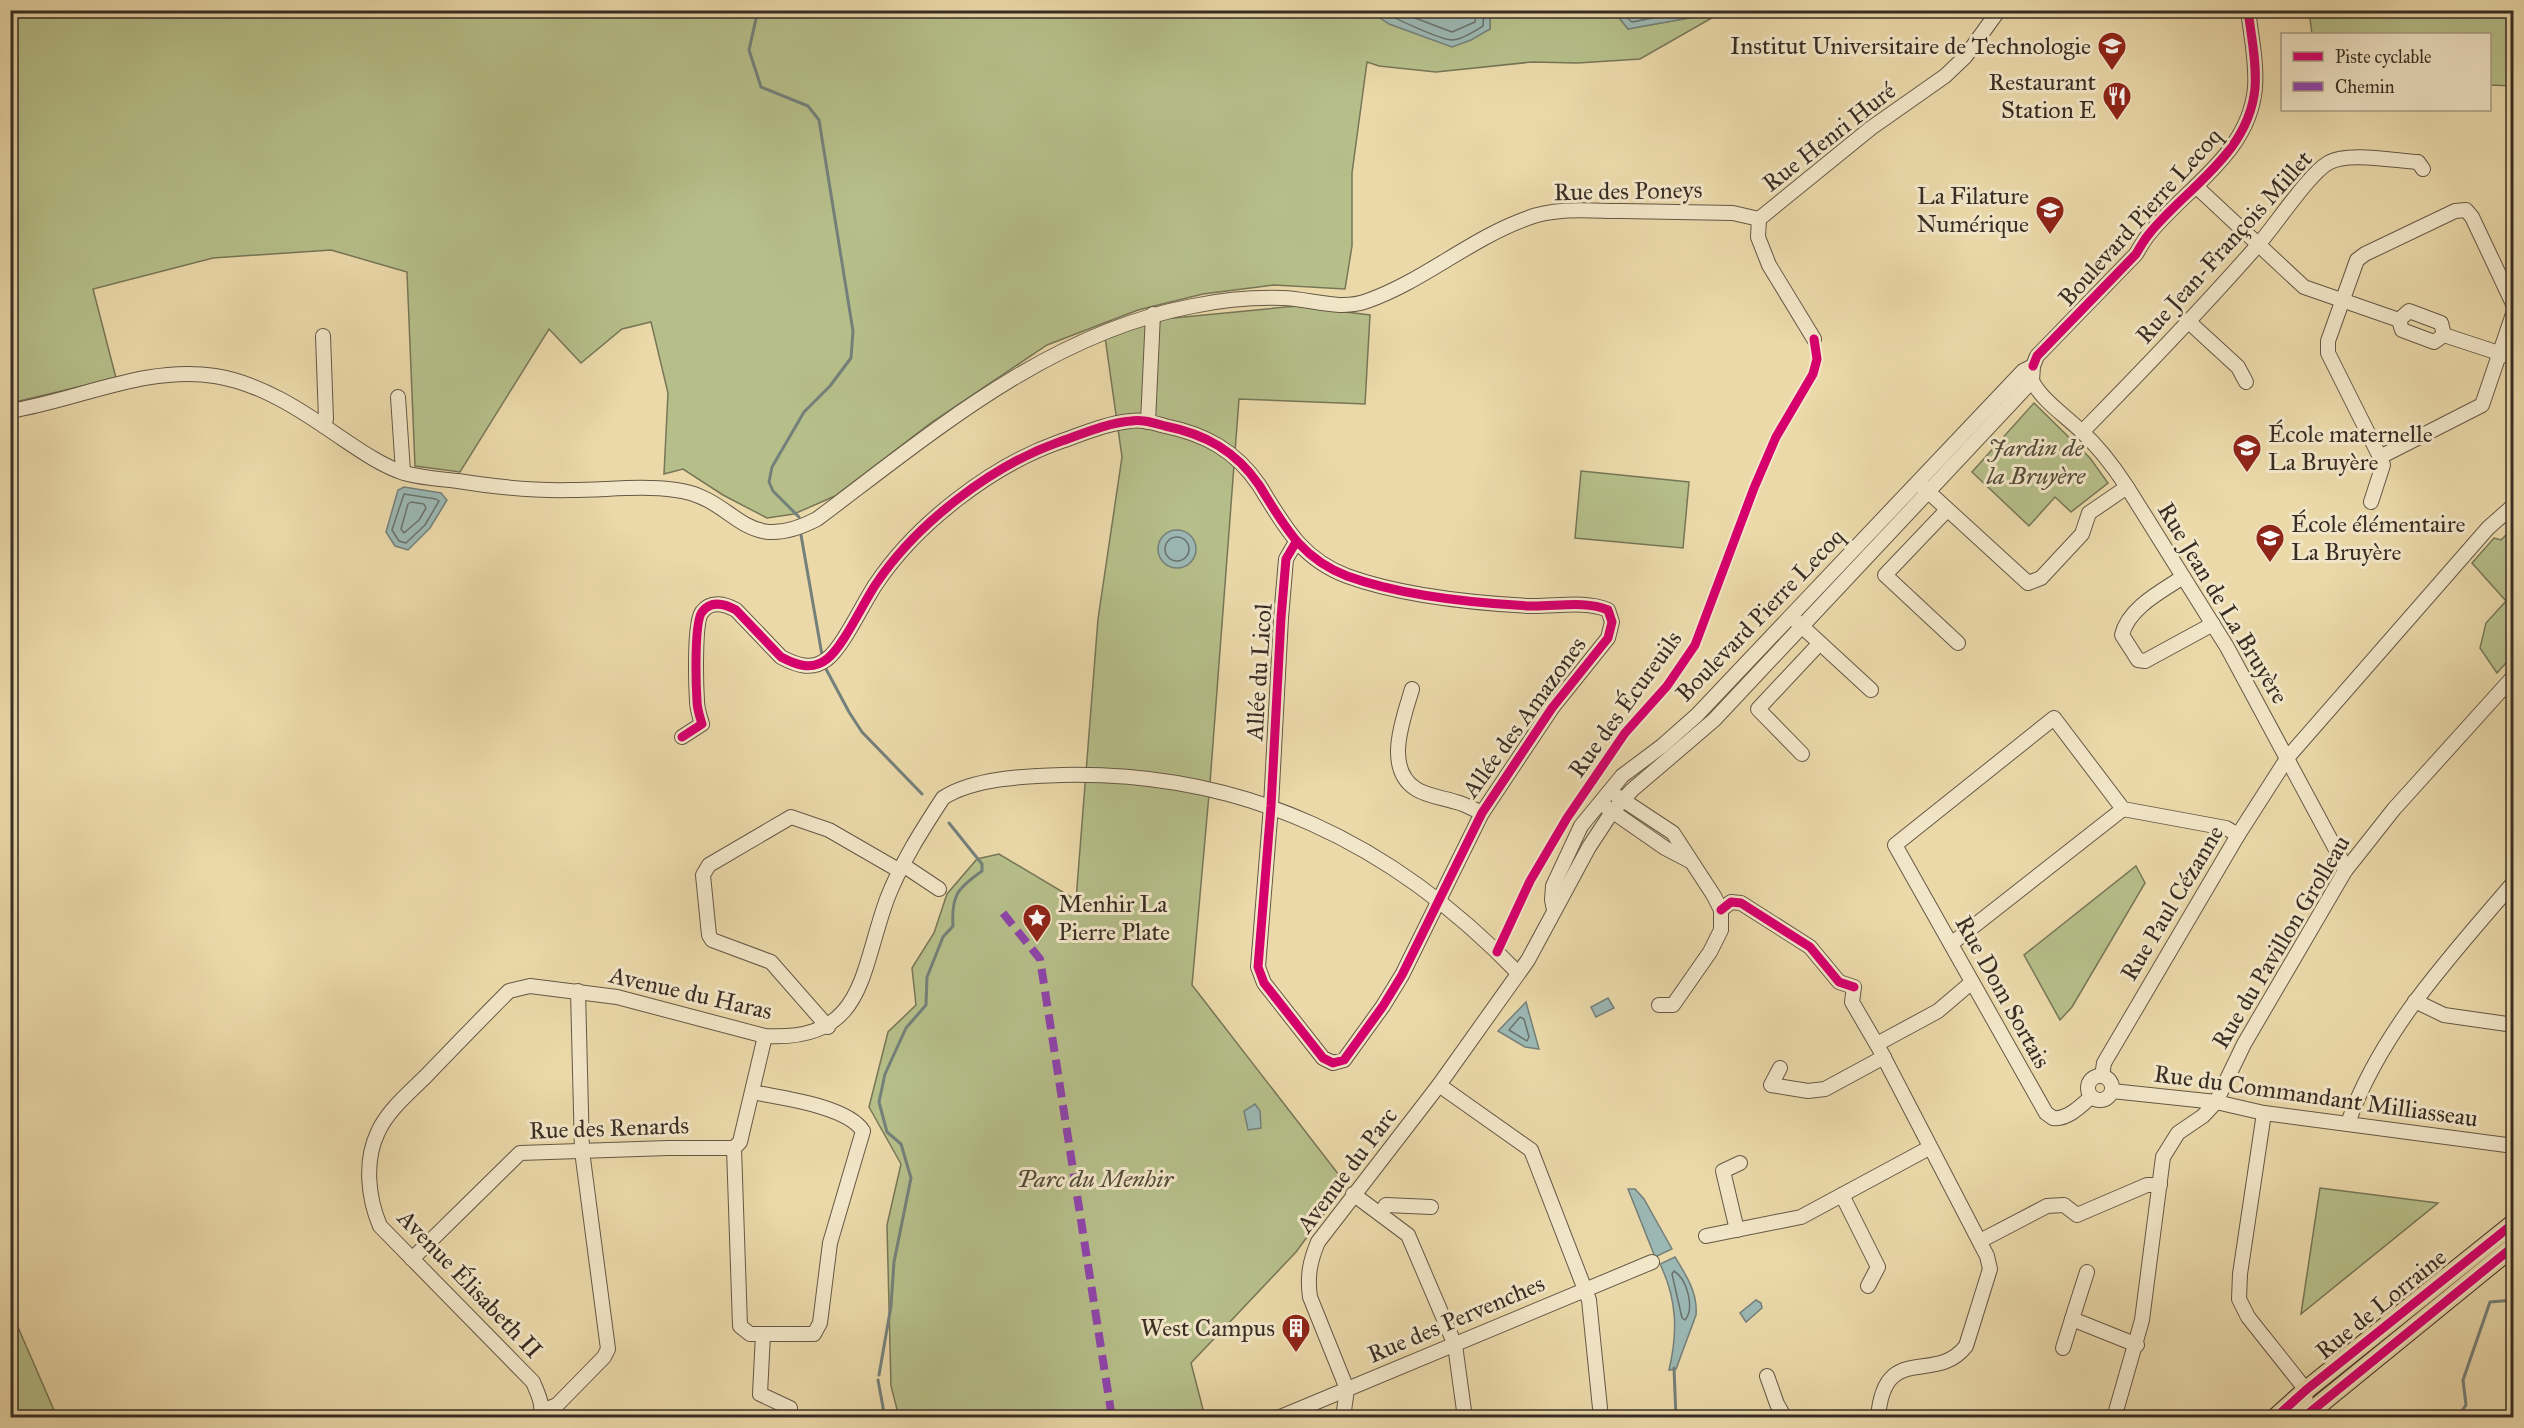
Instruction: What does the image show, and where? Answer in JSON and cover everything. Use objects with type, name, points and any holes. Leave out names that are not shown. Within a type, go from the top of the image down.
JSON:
[{"type":"main road","name":"Rue de Lorraine","points":[[2275,1418],[2306,1390],[2514,1223]]},
{"type":"main road","name":"Rue de Lorraine","points":[[2303,1418],[2514,1246]]},
{"type":"street","name":"Rue Henri Huré","points":[[1759,219],[1871,128],[1945,76],[1965,57],[1999,10]]},
{"type":"street","name":"Boulevard Pierre Lecoq","points":[[1554,910],[1552,893],[1557,874],[1581,826],[1609,790],[1622,776],[1662,746],[1696,715],[2023,372],[2033,366],[2037,356],[2136,254],[2148,235],[2224,157],[2237,139],[2252,108],[2255,70],[2248,10]]},
{"type":"street","name":"Rue Jean-François Millet","points":[[2082,432],[2189,322],[2258,244],[2315,174],[2328,163],[2343,158],[2418,162],[2423,169]]},
{"type":"street","points":[[2197,185],[2304,287],[2399,320]]},
{"type":"street","name":"Rue des Poneys","points":[[10,411],[151,378],[185,374],[203,375],[233,380],[274,396],[383,464],[420,477],[507,488],[678,490],[703,498],[750,528],[772,534],[795,531],[817,519],[986,395],[1089,337],[1153,314],[1248,298],[1284,298],[1342,305],[1365,302],[1406,283],[1498,231],[1530,217],[1568,210],[1733,213],[1759,219]]},
{"type":"street","points":[[2372,502],[2383,465],[2328,353],[2328,341],[2357,260],[2364,254],[2455,211],[2466,210],[2472,216],[2514,306]]},
{"type":"street","points":[[1759,219],[1758,237],[1769,265],[1814,339]]},
{"type":"street","points":[[2399,320],[2409,311],[2441,323],[2444,335]]},
{"type":"street","points":[[2380,457],[2482,405],[2507,357],[2514,311]]},
{"type":"street","points":[[1148,422],[1153,314]]},
{"type":"street","points":[[2399,320],[2402,330],[2434,342],[2444,335]]},
{"type":"street","points":[[2189,322],[2238,367],[2246,382]]},
{"type":"street","points":[[2444,335],[2507,357]]},
{"type":"street","points":[[323,336],[326,419],[324,426]]},
{"type":"street","points":[[2032,381],[2033,366]]},
{"type":"street","name":"Boulevard Pierre Lecoq","points":[[1518,973],[1540,939],[1589,847],[1612,812],[1714,720],[2032,381]]},
{"type":"street","name":"Rue Jean de La Bruyère","points":[[2032,381],[2039,394],[2082,432],[2114,466],[2213,624],[2288,757],[2345,871]]},
{"type":"street","points":[[398,397],[403,472]]},
{"type":"street","name":"Allée des Amazones","points":[[682,737],[702,724],[697,703],[697,630],[702,612],[709,606],[716,603],[736,610],[781,657],[789,662],[802,666],[820,664],[837,649],[876,583],[892,562],[921,531],[976,486],[1055,443],[1131,420],[1148,422],[1198,434],[1223,447],[1243,463],[1280,523],[1310,555],[1329,567],[1370,583],[1474,601],[1533,606],[1598,605],[1608,610],[1612,622],[1608,638],[1552,708],[1482,813],[1438,902]]},
{"type":"street","points":[[1917,482],[2028,583],[2041,578],[2082,534],[2089,513],[2127,487]]},
{"type":"street","name":"Rue Paul Cézanne","points":[[2102,1076],[2104,1063],[2238,835],[2288,757],[2488,528],[2514,505]]},
{"type":"street","points":[[1947,510],[1885,575],[1958,643]]},
{"type":"street","name":"Allée du Licol","points":[[1296,542],[1286,559],[1274,716],[1271,806],[1258,967],[1264,983],[1323,1058],[1333,1063],[1344,1060],[1365,1032],[1402,975],[1438,902]]},
{"type":"street","points":[[2183,577],[2154,595],[2124,626],[2122,635],[2138,660],[2145,661],[2213,624]]},
{"type":"street","points":[[1791,616],[1871,690]]},
{"type":"street","points":[[1802,754],[1758,709],[1819,644]]},
{"type":"street","name":"Rue du Pavillon Grolleau","points":[[2216,1102],[2244,1044],[2345,871],[2394,809],[2514,676]]},
{"type":"street","points":[[1412,688],[1400,734],[1398,755],[1401,771],[1415,789],[1460,803],[1482,813]]},
{"type":"street","name":"Rue Dom Sortais","points":[[2091,1097],[2081,1107],[2062,1118],[2053,1118],[2046,1113],[1895,846],[2054,718],[2123,809]]},
{"type":"street","name":"Avenue du Haras","points":[[371,1187],[369,1166],[379,1130],[397,1106],[509,990],[530,986],[578,991],[658,1006],[765,1036],[807,1035],[828,1027],[847,1008],[860,986],[888,898],[901,868],[943,798],[969,786],[1004,780],[1105,774],[1147,778],[1228,792],[1271,806],[1352,844],[1388,865],[1473,930],[1518,973]]},
{"type":"street","points":[[1609,790],[1673,833],[1721,910],[1721,930],[1710,952],[1673,1005],[1659,1005]]},
{"type":"street","points":[[1599,802],[1665,848],[1692,862]]},
{"type":"street","points":[[1951,944],[2123,809],[2226,828],[2238,835]]},
{"type":"street","points":[[828,1027],[771,962],[712,940],[709,935],[703,875],[709,865],[791,817],[829,830],[939,889]]},
{"type":"street","points":[[2348,1123],[2371,1073],[2415,1001],[2514,882]]},
{"type":"street","points":[[1721,910],[1731,902],[1741,903],[1810,947],[1839,982],[1854,987],[1852,1002],[1884,1057],[1929,1148],[1980,1241],[1990,1269],[1966,1346],[1958,1356],[1947,1362],[1911,1367],[1898,1371],[1889,1378],[1879,1407],[1878,1418]]},
{"type":"street","name":"Avenue du Parc","points":[[1347,1389],[1310,1297],[1309,1264],[1318,1242],[1439,1085],[1518,973]]},
{"type":"street","points":[[1877,1044],[1938,1011],[1972,982]]},
{"type":"street","points":[[541,1414],[557,1405],[604,1357],[608,1349],[582,1151],[578,991]]},
{"type":"street","points":[[2415,1001],[2444,1015],[2514,1025]]},
{"type":"street","points":[[752,1092],[815,1106],[856,1121],[862,1131],[830,1243],[820,1323],[814,1334],[750,1334],[740,1326],[734,1148],[740,1142],[765,1036]]},
{"type":"street","points":[[1780,1068],[1771,1085],[1808,1091],[1825,1089],[1884,1057]]},
{"type":"street","points":[[2102,1076],[2111,1083],[2112,1090],[2105,1099],[2098,1100],[2091,1097],[2088,1090],[2089,1082],[2094,1077],[2102,1076]]},
{"type":"street","points":[[1439,1085],[1531,1150],[1585,1289],[1591,1320],[1601,1418]]},
{"type":"street","name":"Rue du Commandant Milliasseau","points":[[2112,1090],[2216,1102],[2264,1113],[2511,1147]]},
{"type":"street","points":[[2114,1418],[2137,1345],[2142,1320],[2163,1157],[2178,1133],[2203,1116],[2216,1102]]},
{"type":"street","points":[[2264,1113],[2240,1274],[2239,1299],[2248,1317],[2306,1390],[2305,1403],[2293,1418]]},
{"type":"street","name":"Rue des Renards","points":[[412,1259],[520,1153],[734,1148]]},
{"type":"street","points":[[1706,1236],[1800,1217],[1929,1148]]},
{"type":"street","points":[[1737,1230],[1723,1171],[1740,1163]]},
{"type":"street","points":[[1980,1241],[2048,1206],[2064,1205],[2077,1215],[2147,1185],[2160,1185]]},
{"type":"street","name":"Avenue Élisabeth II","points":[[371,1187],[373,1209],[380,1226],[533,1382],[541,1400],[541,1414]]},
{"type":"street","points":[[1353,1194],[1408,1235],[1455,1345],[1465,1418]]},
{"type":"street","points":[[1842,1195],[1878,1268],[1868,1286]]},
{"type":"street","points":[[1380,1214],[1386,1205],[1431,1207]]},
{"type":"street","name":"Rue des Pervenches","points":[[1278,1418],[1652,1263]]},
{"type":"street","points":[[2063,1348],[2087,1272]]},
{"type":"street","points":[[2072,1319],[2137,1345]]},
{"type":"street","points":[[764,1334],[760,1394],[790,1408]]},
{"type":"street","points":[[1767,1376],[1777,1404],[1785,1418]]},
{"type":"street","points":[[1342,1418],[1347,1389]]},
{"type":"green space","points":[[1370,10],[1390,24],[1490,29],[1490,11],[1531,11],[1563,16],[1595,11],[1618,11],[1617,15],[1628,29],[1694,17],[1705,11],[1724,11],[1640,59],[1578,63],[1532,62],[1436,72],[1379,66],[1367,62],[1352,173],[1352,246],[1345,289],[1274,285],[1203,294],[1138,310],[1047,345],[932,422],[835,496],[794,514],[767,518],[723,495],[683,469],[664,474],[668,393],[651,322],[622,329],[581,363],[549,329],[460,472],[415,466],[407,272],[331,250],[213,258],[93,289],[116,378],[11,403],[10,11]]},
{"type":"green space","points":[[2309,11],[2513,11],[2513,86],[2491,85],[2491,33],[2312,33]]},
{"type":"green space","name":"Parc du Menhir","points":[[1297,306],[1370,315],[1365,404],[1239,399],[1192,985],[1346,1184],[1296,1252],[1191,1363],[1205,1417],[899,1417],[891,1386],[887,1225],[901,1164],[869,1107],[888,1032],[916,1005],[912,968],[934,933],[947,894],[977,859],[999,854],[1076,900],[1098,619],[1122,457],[1105,337],[1163,319]]},
{"type":"green space","name":"Jardin de la Bruyère","points":[[2034,403],[2090,458],[2108,483],[2071,512],[2055,497],[2029,526],[1972,472]]},
{"type":"green space","points":[[1581,471],[1689,482],[1683,548],[1575,538]]},
{"type":"green space","points":[[2513,528],[2513,588],[2510,592],[2513,596],[2513,655],[2497,673],[2480,648],[2486,623],[2506,601],[2472,563],[2494,538],[2501,540]]},
{"type":"green space","points":[[2136,866],[2145,883],[2072,1007],[2060,1020],[2024,955]]},
{"type":"green space","points":[[2320,1188],[2438,1203],[2301,1314]]},
{"type":"green space","points":[[17,1325],[57,1417],[11,1417],[11,1329]]},
{"type":"water","points":[[1618,10],[1705,11],[1694,17],[1628,29],[1617,15]]},
{"type":"water","points":[[1370,11],[1490,11],[1490,29],[1471,40],[1452,47],[1389,24]]},
{"type":"water","points":[[404,487],[441,493],[447,500],[430,528],[408,550],[395,546],[386,532],[398,490]]},
{"type":"water","points":[[1177,530],[1190,536],[1196,549],[1190,562],[1177,568],[1164,562],[1158,549],[1164,536]]},
{"type":"water","points":[[1608,998],[1614,1008],[1596,1017],[1591,1007]]},
{"type":"water","points":[[1526,1002],[1539,1049],[1525,1047],[1498,1031]]},
{"type":"water","points":[[1255,1104],[1260,1111],[1261,1128],[1248,1130],[1244,1111]]},
{"type":"water","points":[[1628,1189],[1635,1189],[1644,1199],[1672,1249],[1655,1257]]},
{"type":"water","points":[[1675,1257],[1693,1292],[1696,1315],[1676,1369],[1669,1370],[1675,1329],[1673,1303],[1660,1264]]},
{"type":"water","points":[[1756,1300],[1761,1303],[1762,1308],[1746,1322],[1740,1313]]},
{"type":"waterway","points":[[758,10],[749,50],[761,87],[808,106],[819,120],[853,331],[851,358],[830,386],[804,412],[772,467],[769,482],[773,491],[799,517]]},
{"type":"waterway","points":[[801,535],[822,655]]},
{"type":"waterway","points":[[826,669],[862,732],[922,794]]},
{"type":"waterway","points":[[879,1375],[891,1306],[894,1262],[911,1178],[901,1144],[887,1132],[879,1102],[885,1074],[906,1028],[926,1005],[927,977],[943,937],[953,926],[955,899],[967,882],[982,871],[982,864],[949,823]]},
{"type":"waterway","points":[[2457,1418],[2466,1405],[2463,1380],[2490,1302],[2514,1300]]},
{"type":"waterway","points":[[1674,1368],[1676,1418]]},
{"type":"waterway","points":[[878,1380],[885,1418]]},
{"type":"marked path","points":[[1003,913],[1040,959],[1112,1418]]},
{"type":"cycle path","points":[[2033,366],[2037,356],[2136,254],[2164,217],[2214,168],[2229,151],[2241,132],[2250,111],[2255,88],[2248,10]]},
{"type":"cycle path","name":"Rue des Écureuils","points":[[1497,952],[1530,881],[1567,818],[1625,733],[1667,686],[1695,645],[1754,488],[1776,437],[1813,374],[1817,359],[1814,339]]},
{"type":"cycle path","points":[[682,737],[702,724],[697,704],[696,654],[699,618],[706,608],[718,604],[736,610],[781,657],[787,660],[804,666],[821,663],[840,645],[876,584],[893,562],[912,540],[957,499],[1007,466],[1033,453],[1095,429],[1122,422],[1139,421],[1180,429],[1206,439],[1230,454],[1250,473],[1285,527],[1305,550],[1331,569],[1347,576],[1413,593],[1461,600],[1529,606],[1589,605],[1608,610],[1612,622],[1608,638],[1552,708],[1482,813],[1402,975],[1344,1060],[1333,1063],[1323,1058],[1264,983],[1258,967],[1271,806],[1286,559],[1296,542]]},
{"type":"cycle path","points":[[1721,910],[1731,902],[1741,903],[1810,947],[1839,982],[1854,987]]},
{"type":"cycle path","points":[[2275,1418],[2306,1390],[2514,1223]]},
{"type":"cycle path","points":[[2303,1418],[2514,1246]]},
{"type":"place","name":"Institut Universitaire de Technologie","points":[[2112,72]]},
{"type":"place","name":"Restaurant Station E","points":[[2117,122]]},
{"type":"place","name":"La Filature Numérique","points":[[2050,236]]},
{"type":"place","name":"École maternelle La Bruyère","points":[[2247,474]]},
{"type":"place","name":"École élémentaire La Bruyère","points":[[2270,564]]},
{"type":"place","name":"Menhir La Pierre Plate","points":[[1037,944]]},
{"type":"place","name":"West Campus","points":[[1296,1354]]}]
